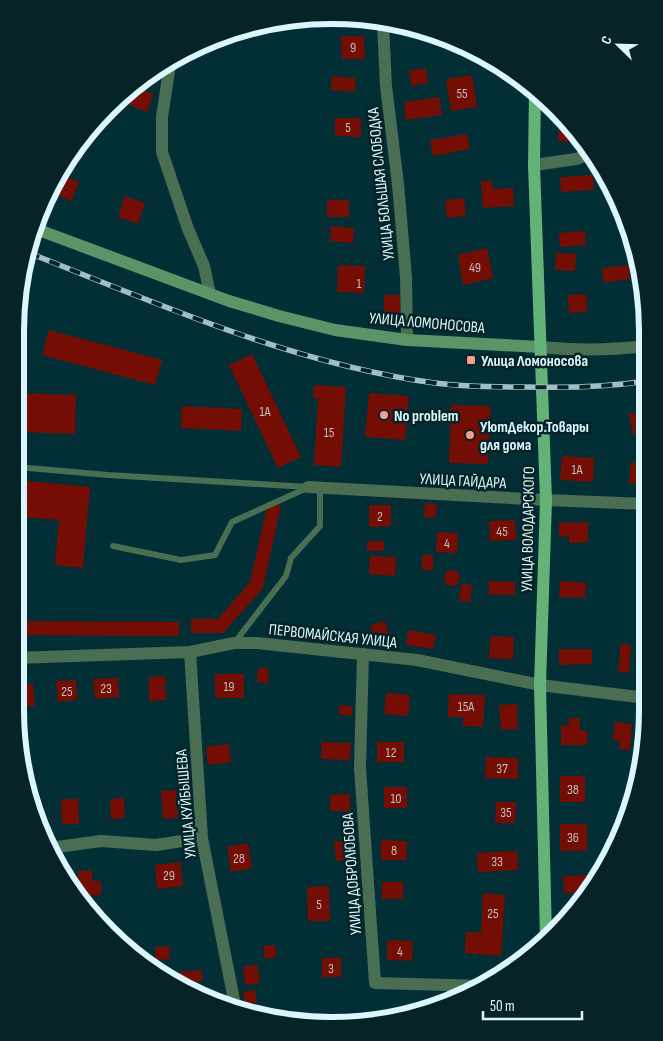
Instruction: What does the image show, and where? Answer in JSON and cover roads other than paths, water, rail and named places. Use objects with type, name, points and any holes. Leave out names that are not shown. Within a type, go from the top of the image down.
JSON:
[{"type":"main road","name":"УЛИЦА ВОЛОДАРСКОГО","points":[[535,101],[534,165],[546,500],[540,685],[546,930]]},
{"type":"main road","name":"УЛИЦА ЛОМОНОСОВА","points":[[41,231],[230,301],[335,330],[407,340],[541,346]]},
{"type":"street","name":"УЛИЦА БОЛЬШАЯ СЛОБОДКА","points":[[383,28],[386,86],[398,184],[406,277],[407,340]]},
{"type":"street","points":[[169,71],[162,117],[162,152],[188,229],[204,266],[210,294]]},
{"type":"street","points":[[534,165],[584,156]]},
{"type":"street","name":"УЛИЦА ЛОМОНОСОВА","points":[[541,346],[577,350],[639,347]]},
{"type":"street","name":"УЛИЦА ГАЙДАРА","points":[[314,488],[639,504]]},
{"type":"street","name":"ПЕРВОМАЙСКАЯ УЛИЦА","points":[[24,658],[190,652],[234,643],[257,643],[417,660],[540,685],[639,697]]},
{"type":"street","name":"УЛИЦА КУЙБЫШЕВА","points":[[190,652],[202,838],[234,1001]]},
{"type":"street","name":"УЛИЦА ДОБРОЛЮБОВА","points":[[363,654],[360,768],[375,982],[469,985]]},
{"type":"street","points":[[56,847],[101,841],[156,845],[202,838]]},
{"type":"lane","points":[[24,468],[314,488]]},
{"type":"lane","points":[[113,546],[181,560],[214,555],[232,522],[314,488]]},
{"type":"lane","points":[[234,643],[286,576],[291,558],[320,526],[314,488]]},
{"type":"railway","points":[[33,255],[178,312],[229,330],[331,362],[382,374],[435,383],[481,386],[587,387],[639,382]]},
{"type":"place","name":"Улица Ломоносова","points":[[471,360]]},
{"type":"place","name":"No problem","points":[[384,415]]},
{"type":"place","name":"УютДекор.Товары для дома","points":[[470,435]]}]
